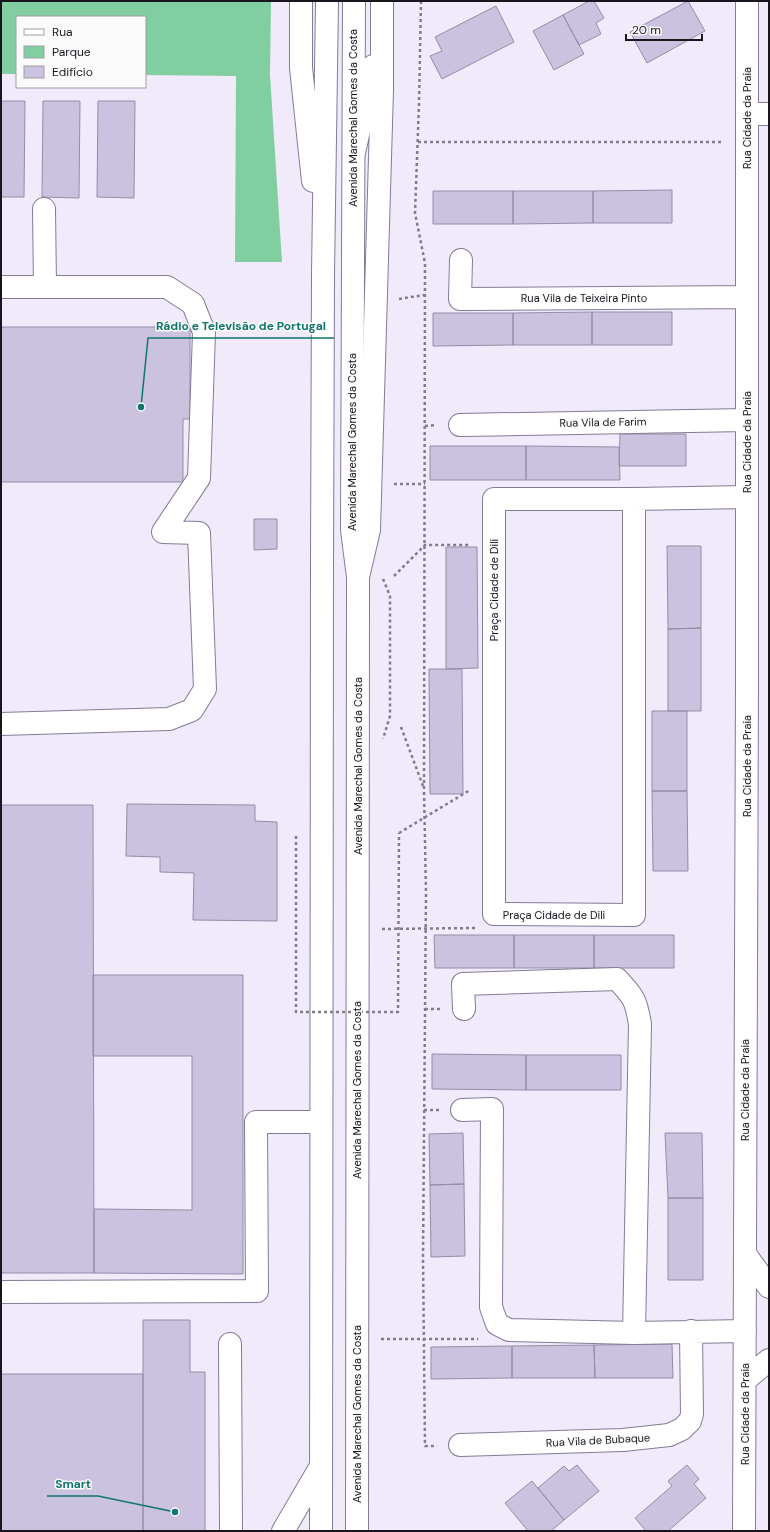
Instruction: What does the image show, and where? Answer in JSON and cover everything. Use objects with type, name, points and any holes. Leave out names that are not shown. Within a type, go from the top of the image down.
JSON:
[{"type":"main road","points":[[301,1],[301,68],[323,274]]},
{"type":"main road","points":[[321,1531],[320,1122],[323,274],[328,61],[327,1]]},
{"type":"main road","name":"Avenida Marechal Gomes da Costa","points":[[354,1],[352,530],[358,577],[356,1531]]},
{"type":"main road","name":"Rua Cidade da Praia","points":[[744,1531],[747,1]]},
{"type":"main road","points":[[354,153],[382,11]]},
{"type":"main road","points":[[358,577],[369,530],[382,11]]},
{"type":"main road","points":[[747,114],[769,114]]},
{"type":"main road","points":[[44,209],[45,286]]},
{"type":"main road","name":"Rua Vila de Teixeira Pinto","points":[[461,260],[460,299],[747,297]]},
{"type":"main road","points":[[1,287],[167,287],[194,304],[204,332],[199,478],[163,532],[199,533],[205,689],[192,710],[169,719],[1,724]]},
{"type":"main road","name":"Rua Vila de Farim","points":[[460,425],[746,420]]},
{"type":"main road","name":"Praça Cidade de Dili","points":[[634,499],[634,915],[494,914],[494,499],[746,497]]},
{"type":"main road","points":[[464,1009],[463,984],[617,980],[632,995],[637,1007],[640,1024],[634,1333]]},
{"type":"main road","points":[[462,1110],[492,1109],[492,1306],[497,1324],[509,1330],[634,1333],[745,1331]]},
{"type":"main road","points":[[1,1292],[257,1291],[256,1122],[320,1122]]},
{"type":"main road","points":[[745,1254],[769,1287]]},
{"type":"main road","name":"Rua Vila de Bubaque","points":[[460,1445],[623,1440],[669,1435],[682,1429],[690,1421],[692,1414],[691,1331]]},
{"type":"main road","points":[[230,1344],[231,1531]]},
{"type":"main road","points":[[745,1380],[769,1360]]},
{"type":"main road","points":[[283,1531],[321,1466]]},
{"type":"path","points":[[421,1],[418,142],[414,213],[425,263],[425,930],[423,1257],[425,1446],[460,1445]]},
{"type":"path","points":[[418,142],[746,142]]},
{"type":"path","points":[[395,300],[424,295]]},
{"type":"path","points":[[388,484],[425,484]]},
{"type":"path","points":[[394,576],[425,545],[494,544]]},
{"type":"path","points":[[401,727],[424,789]]},
{"type":"path","points":[[296,836],[296,1012],[398,1012],[399,833],[465,793],[494,772]]},
{"type":"path","points":[[391,929],[425,930],[495,928],[494,914]]},
{"type":"path","points":[[389,1340],[483,1338],[509,1330]]},
{"type":"green space","points":[[1,1],[271,1],[270,75],[282,262],[235,262],[236,76],[146,75],[146,16],[16,16],[16,74],[1,74]]},
{"type":"building","points":[[589,1],[594,1],[604,18],[596,23],[601,34],[579,45],[563,15]]},
{"type":"building","points":[[688,1],[705,31],[647,63],[630,32]]},
{"type":"building","points":[[496,6],[514,42],[442,79],[430,56],[442,51],[435,37]]},
{"type":"building","points":[[563,15],[584,54],[554,70],[533,31]]},
{"type":"building","points":[[1,101],[25,101],[24,197],[1,197]]},
{"type":"building","points":[[43,101],[80,101],[79,198],[42,197]]},
{"type":"building","points":[[98,101],[135,101],[134,198],[97,197]]},
{"type":"building","points":[[672,190],[672,223],[593,223],[593,191]]},
{"type":"building","points":[[433,191],[513,191],[513,224],[433,224]]},
{"type":"building","points":[[513,191],[593,191],[593,223],[513,224]]},
{"type":"building","points":[[592,312],[592,345],[513,345],[513,313]]},
{"type":"building","points":[[592,312],[672,312],[672,345],[592,345]]},
{"type":"building","points":[[433,313],[513,313],[513,345],[433,346]]},
{"type":"building","points":[[1,327],[190,327],[190,419],[183,419],[183,482],[1,482]]},
{"type":"building","points":[[620,434],[686,434],[686,466],[619,466]]},
{"type":"building","points":[[430,446],[526,446],[526,480],[430,480]]},
{"type":"building","points":[[526,446],[619,447],[620,480],[526,480]]},
{"type":"building","points":[[254,519],[277,519],[277,549],[254,550]]},
{"type":"building","points":[[667,546],[701,546],[701,628],[668,629]]},
{"type":"building","points":[[446,547],[477,547],[478,668],[446,669]]},
{"type":"building","points":[[701,628],[701,711],[668,711],[668,629]]},
{"type":"building","points":[[429,669],[462,669],[463,794],[430,794]]},
{"type":"building","points":[[652,711],[687,711],[687,791],[652,791]]},
{"type":"building","points":[[652,791],[687,791],[688,871],[653,871]]},
{"type":"building","points":[[127,804],[255,805],[255,821],[277,822],[277,921],[193,920],[194,873],[160,872],[160,857],[126,856]]},
{"type":"building","points":[[1,805],[93,805],[94,1273],[1,1273]]},
{"type":"building","points":[[434,935],[514,935],[514,968],[435,968]]},
{"type":"building","points":[[514,935],[594,935],[594,968],[514,968]]},
{"type":"building","points":[[594,935],[674,935],[674,968],[594,968]]},
{"type":"building","points":[[93,975],[243,975],[243,1274],[94,1273],[94,1209],[192,1210],[192,1056],[93,1056]]},
{"type":"building","points":[[432,1054],[526,1055],[526,1090],[432,1089]]},
{"type":"building","points":[[526,1055],[621,1055],[621,1090],[526,1090]]},
{"type":"building","points":[[463,1133],[464,1184],[430,1185],[429,1134]]},
{"type":"building","points":[[665,1133],[702,1133],[703,1198],[668,1198]]},
{"type":"building","points":[[464,1184],[465,1256],[431,1257],[430,1185]]},
{"type":"building","points":[[668,1198],[703,1198],[703,1280],[668,1280]]},
{"type":"building","points":[[143,1320],[190,1320],[190,1372],[205,1372],[205,1531],[143,1531]]},
{"type":"building","points":[[672,1344],[673,1378],[595,1378],[594,1345]]},
{"type":"building","points":[[594,1345],[595,1378],[512,1378],[512,1346]]},
{"type":"building","points":[[512,1346],[512,1378],[431,1379],[431,1347]]},
{"type":"building","points":[[1,1374],[143,1374],[143,1531],[1,1531]]},
{"type":"building","points":[[577,1465],[599,1491],[564,1520],[538,1488],[564,1466],[569,1471]]},
{"type":"building","points":[[687,1465],[699,1479],[694,1484],[706,1498],[668,1531],[646,1531],[635,1518],[672,1486],[668,1481]]},
{"type":"building","points":[[532,1481],[564,1520],[551,1531],[528,1531],[505,1503]]},
{"type":"place","name":"Rádio e Televisão de Portugal","points":[[141,407]]},
{"type":"place","name":"Smart","points":[[175,1512]]}]
